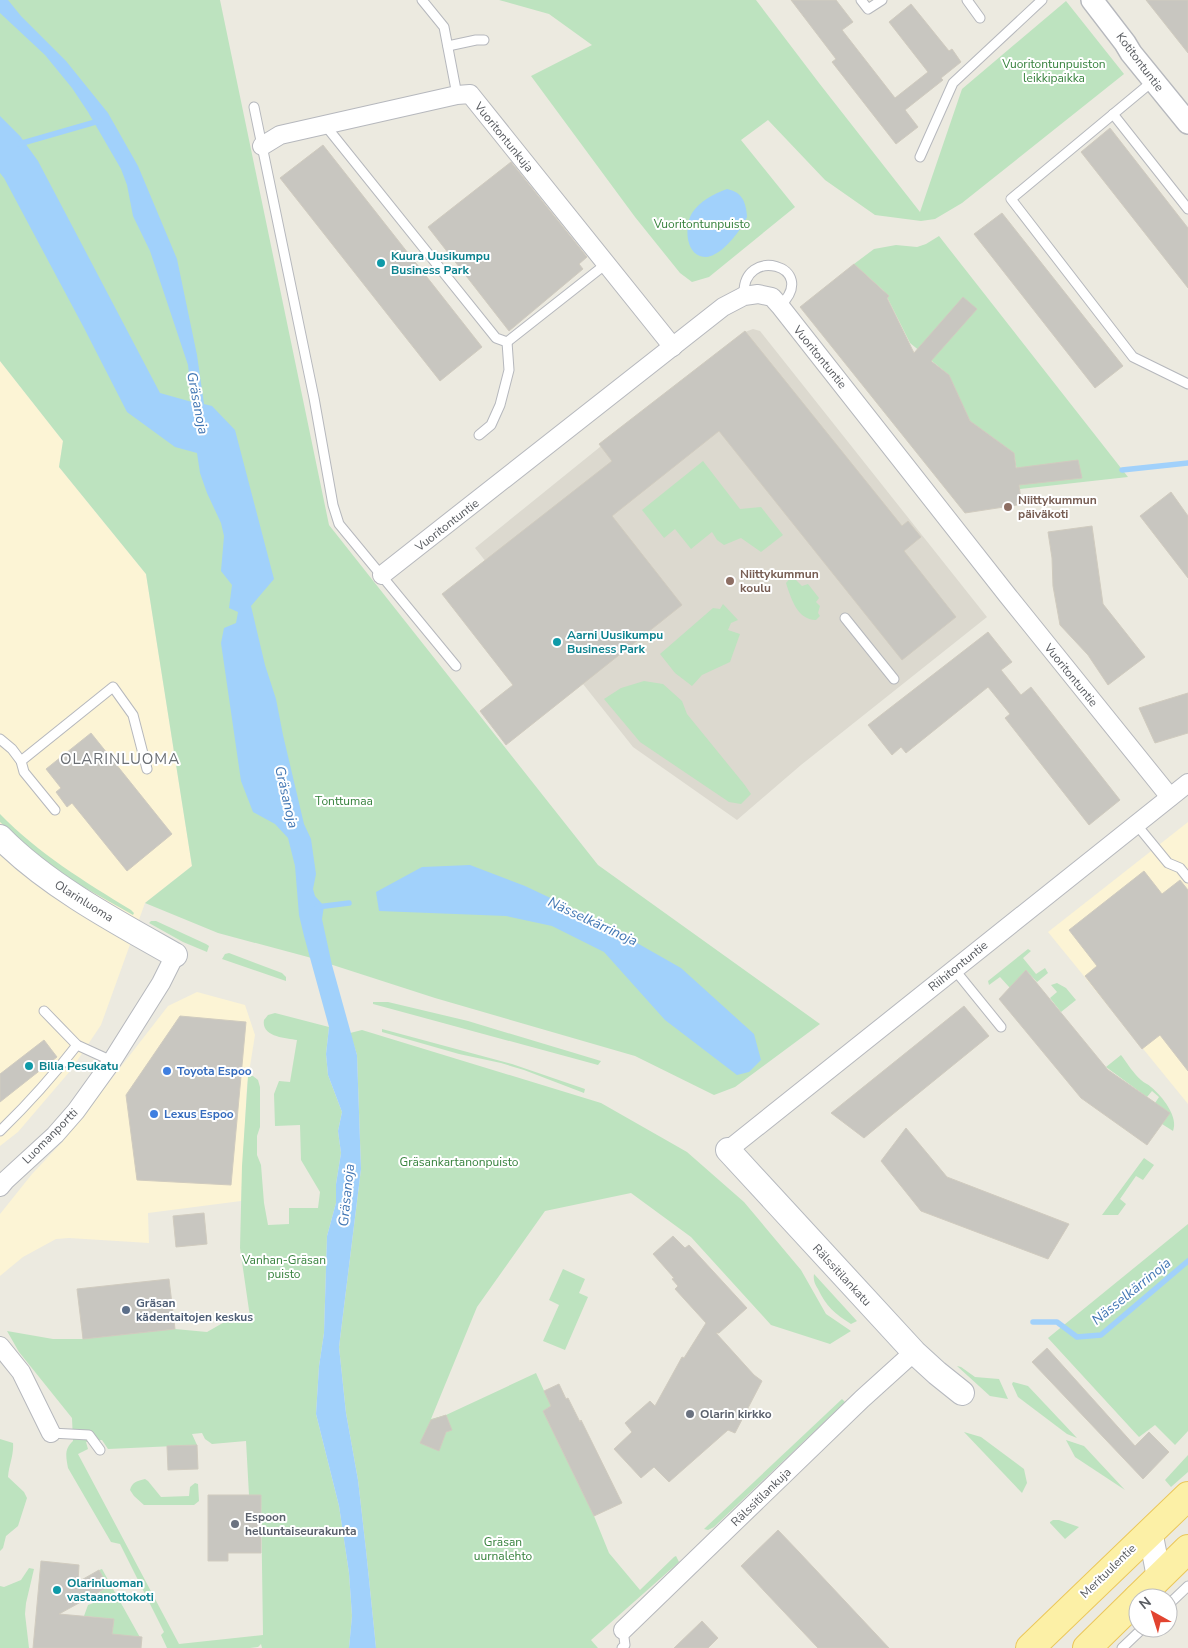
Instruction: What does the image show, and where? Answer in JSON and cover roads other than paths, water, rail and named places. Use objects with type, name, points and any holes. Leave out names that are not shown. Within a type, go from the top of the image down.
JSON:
[{"type":"main road","name":"Olarinluoma","points":[[0,836],[54,882],[175,955]]},
{"type":"main road","name":"Rälssitilankatu","points":[[728,1150],[914,1352],[962,1393]]},
{"type":"main road","name":"Merituulentie","points":[[1030,1648],[1188,1496]]},
{"type":"main road","points":[[1150,1531],[1159,1577]]},
{"type":"main road","points":[[1148,1588],[1188,1549]]},
{"type":"main road","points":[[1123,1557],[1159,1577]]},
{"type":"main road","points":[[1088,1648],[1128,1608]]},
{"type":"street","name":"Kotitontuntie","points":[[1092,0],[1131,53],[1188,123]]},
{"type":"street","name":"Vuoritontunkuja","points":[[456,95],[470,94],[673,348]]},
{"type":"street","points":[[262,146],[280,136],[456,95]]},
{"type":"street","name":"Vuoritontuntie","points":[[382,575],[723,307],[744,296],[758,294],[772,297],[1008,596],[1170,797]]},
{"type":"street","name":"Riihitontuntie","points":[[728,1150],[1188,783]]},
{"type":"street","name":"Luomanportti","points":[[0,1187],[76,1111],[112,1061],[161,982],[175,955]]},
{"type":"street","points":[[0,1346],[21,1372],[51,1433]]},
{"type":"street","name":"Rälssitilankuja","points":[[624,1643],[862,1399],[914,1352]]},
{"type":"lane","points":[[422,0],[444,28],[456,95]]},
{"type":"lane","points":[[861,0],[868,10],[882,0]]},
{"type":"lane","points":[[967,0],[980,18]]},
{"type":"lane","points":[[920,157],[953,83],[1042,0]]},
{"type":"lane","points":[[448,46],[484,40]]},
{"type":"lane","points":[[1154,81],[1011,199],[1133,357],[1188,384]]},
{"type":"lane","points":[[254,107],[309,371],[333,505],[339,524],[456,666]]},
{"type":"lane","points":[[1113,114],[1188,209]]},
{"type":"lane","points":[[325,125],[496,338],[507,342]]},
{"type":"lane","points":[[507,342],[554,300],[606,264]]},
{"type":"lane","points":[[744,296],[744,288],[749,276],[760,266],[771,264],[784,269],[792,281],[792,289],[788,298],[780,306]]},
{"type":"lane","points":[[479,435],[491,425],[500,405],[508,370],[507,342]]},
{"type":"lane","points":[[845,618],[894,679]]},
{"type":"lane","points":[[21,761],[113,688],[134,715],[147,770]]},
{"type":"lane","points":[[0,739],[12,749],[21,761],[24,772],[55,810]]},
{"type":"lane","points":[[1136,824],[1168,863],[1180,868],[1188,878]]},
{"type":"lane","points":[[954,969],[1001,1027]]},
{"type":"lane","points":[[44,1011],[77,1045],[112,1061]]},
{"type":"lane","points":[[0,1130],[21,1111],[62,1065],[77,1045]]},
{"type":"lane","points":[[51,1433],[89,1435],[100,1450]]},
{"type":"lane","points":[[1178,1596],[1188,1586]]},
{"type":"lane","points":[[1122,1648],[1132,1638]]},
{"type":"water","name":"Gräsanoja","points":[[0,0],[8,0],[21,16],[66,61],[108,113],[138,166],[177,259],[197,355],[204,404],[212,406],[235,430],[274,579],[251,606],[265,665],[276,699],[304,824],[311,839],[316,874],[313,889],[315,896],[324,906],[322,919],[332,965],[357,1055],[361,1169],[339,1347],[346,1413],[358,1480],[376,1648],[349,1648],[352,1616],[349,1573],[339,1506],[316,1414],[319,1366],[324,1333],[327,1236],[336,1203],[336,1184],[341,1153],[338,1131],[342,1112],[328,1075],[326,1054],[329,1027],[299,915],[295,866],[288,838],[275,824],[253,812],[241,781],[221,643],[224,628],[236,623],[238,612],[229,608],[232,585],[221,571],[224,536],[221,523],[200,473],[197,453],[175,447],[127,412],[83,326],[0,173],[0,116],[20,136],[38,161],[160,393],[192,402],[188,365],[150,251],[133,216],[127,185],[121,169],[72,88],[45,55],[0,13]]},
{"type":"water","points":[[727,189],[740,195],[746,207],[747,217],[736,235],[718,252],[712,256],[699,256],[690,247],[688,240],[689,219],[703,201]]},
{"type":"water","points":[[470,865],[525,886],[593,918],[681,968],[754,1034],[761,1060],[749,1072],[737,1075],[665,1020],[604,952],[552,926],[506,916],[379,911],[376,892],[422,867]]},
{"type":"waterway","points":[[19,144],[99,121]]},
{"type":"waterway","points":[[1122,470],[1188,463]]},
{"type":"waterway","name":"Nässelkärrinoja","points":[[317,907],[349,903]]},
{"type":"waterway","name":"Nässelkärrinoja","points":[[1033,1322],[1057,1322],[1077,1337],[1101,1335],[1188,1261]]},
{"type":"place","name":"Kuura Uusikumpu Business Park","points":[[381,263]]},
{"type":"place","name":"Niittykummun päiväkoti","points":[[1008,507]]},
{"type":"place","name":"Niittykummun koulu","points":[[730,581]]},
{"type":"place","name":"Aarni Uusikumpu Business Park","points":[[557,642]]},
{"type":"place","name":"Bilia Pesukatu","points":[[29,1066]]},
{"type":"place","name":"Toyota Espoo","points":[[167,1071]]},
{"type":"place","name":"Lexus Espoo","points":[[154,1114]]},
{"type":"place","name":"Gräsan kädentaitojen keskus","points":[[126,1310]]},
{"type":"place","name":"Olarin kirkko","points":[[690,1414]]},
{"type":"place","name":"Espoon helluntaiseurakunta","points":[[235,1524]]},
{"type":"place","name":"Olarinluoman vastaanottokoti","points":[[57,1590]]},
{"type":"district","name":"OLARINLUOMA","points":[[120,759]]},
{"type":"park label","name":"Vuoritontunpuiston leikkipaikka","points":[[1054,71]]},
{"type":"park label","name":"Vuoritontunpuisto","points":[[702,224]]},
{"type":"park label","name":"Tonttumaa","points":[[344,801]]},
{"type":"park label","name":"Gräsankartanonpuisto","points":[[459,1162]]},
{"type":"park label","name":"Vanhan-Gräsan puisto","points":[[284,1267]]},
{"type":"park label","name":"Gräsan uurnalehto","points":[[503,1549]]}]
